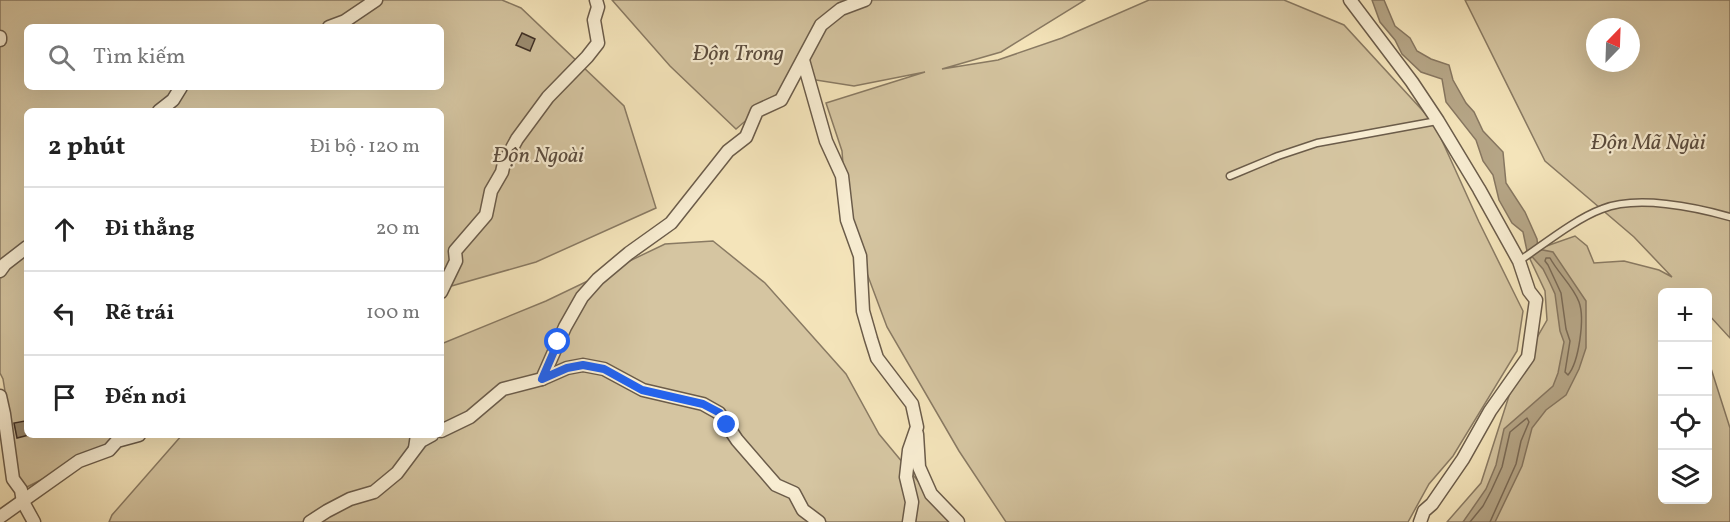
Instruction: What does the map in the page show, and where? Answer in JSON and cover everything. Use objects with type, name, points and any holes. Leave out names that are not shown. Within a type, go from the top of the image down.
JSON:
[{"type":"street","points":[[337,24],[376,0]]},
{"type":"street","points":[[444,286],[456,261],[455,251],[486,215],[491,191],[517,139],[548,97],[598,43],[594,20],[598,8],[596,0]]},
{"type":"street","points":[[542,379],[565,327],[582,297],[598,279],[629,253],[671,223],[728,151],[746,137],[757,111],[781,100],[821,25],[841,9],[865,0]]},
{"type":"street","points":[[1350,0],[1412,82],[1524,258],[1529,291],[1536,300],[1528,357],[1490,411],[1464,459],[1432,504],[1424,511],[1420,522]]},
{"type":"street","points":[[803,60],[826,141],[842,176],[847,220],[860,256],[863,311],[877,358],[912,404],[917,427],[920,466],[931,494],[958,522]]},
{"type":"street","points":[[163,108],[173,100],[179,90]]},
{"type":"street","points":[[0,271],[5,264],[24,249]]},
{"type":"street","points":[[444,430],[470,417],[503,389],[542,379],[567,368],[583,365],[604,369],[642,390],[703,404],[720,413],[737,440],[776,485],[794,492],[803,510],[819,522]]},
{"type":"street","points":[[0,396],[13,479],[21,490],[23,502],[34,522]]},
{"type":"street","points":[[909,522],[912,502],[906,477],[909,450],[917,427]]},
{"type":"street","points":[[0,517],[37,493],[79,461],[109,450],[117,441],[128,438]]},
{"type":"street","points":[[310,522],[327,510],[350,499],[374,492],[397,473],[411,452],[426,438]]},
{"type":"lane","points":[[1230,176],[1317,143],[1438,121]]},
{"type":"lane","points":[[1524,258],[1588,215],[1613,205],[1647,203],[1668,205],[1730,217]]},
{"type":"lane","points":[[411,452],[413,438]]},
{"type":"green space","name":"Độn Ngoài","points":[[0,0],[502,0],[521,8],[624,106],[656,208],[536,262],[444,288],[444,108],[24,108],[24,438],[124,438],[21,490],[3,379],[0,373]]},
{"type":"green space","name":"Độn Trong","points":[[612,0],[1085,0],[1001,52],[942,69],[998,60],[1062,38],[1149,0],[1284,0],[1344,25],[1434,123],[1523,311],[1517,351],[1453,456],[1429,484],[1408,522],[1006,522],[959,451],[887,327],[847,220],[842,151],[826,103],[925,72],[854,86],[797,77],[736,129],[670,66]]},
{"type":"green space","name":"Độn Mã Ngài","points":[[1465,0],[1730,0],[1730,338],[1712,318],[1712,288],[1658,288],[1658,504],[1712,504],[1712,372],[1730,428],[1730,522],[1447,522],[1481,483],[1516,374],[1547,320],[1545,291],[1530,259],[1538,249],[1575,236],[1587,246],[1594,263],[1624,261],[1659,270],[1672,277],[1634,237],[1545,161]]},
{"type":"green space","points":[[713,241],[765,283],[846,374],[879,434],[952,522],[109,522],[112,515],[179,438],[444,438],[444,343],[546,301],[665,244]]},
{"type":"water","points":[[1372,0],[1384,0],[1395,26],[1410,38],[1417,51],[1449,65],[1453,80],[1474,112],[1483,131],[1503,152],[1506,183],[1525,212],[1537,239],[1538,249],[1553,252],[1586,301],[1586,348],[1579,369],[1566,395],[1546,410],[1532,428],[1522,466],[1495,522],[1463,522],[1486,489],[1496,465],[1504,429],[1553,386],[1564,342],[1560,331],[1555,294],[1543,269],[1527,251],[1523,232],[1512,223],[1499,200],[1493,175],[1483,161],[1476,140],[1446,102],[1442,79],[1421,72],[1402,54],[1395,40],[1380,22]]},
{"type":"building","points":[[522,33],[535,39],[530,51],[516,45]]},
{"type":"building","points":[[24,421],[24,436],[17,438],[14,423]]},
{"type":"route","points":[[558,342],[542,379],[567,368],[583,365],[604,369],[642,390],[703,404],[720,413],[727,425]]}]
